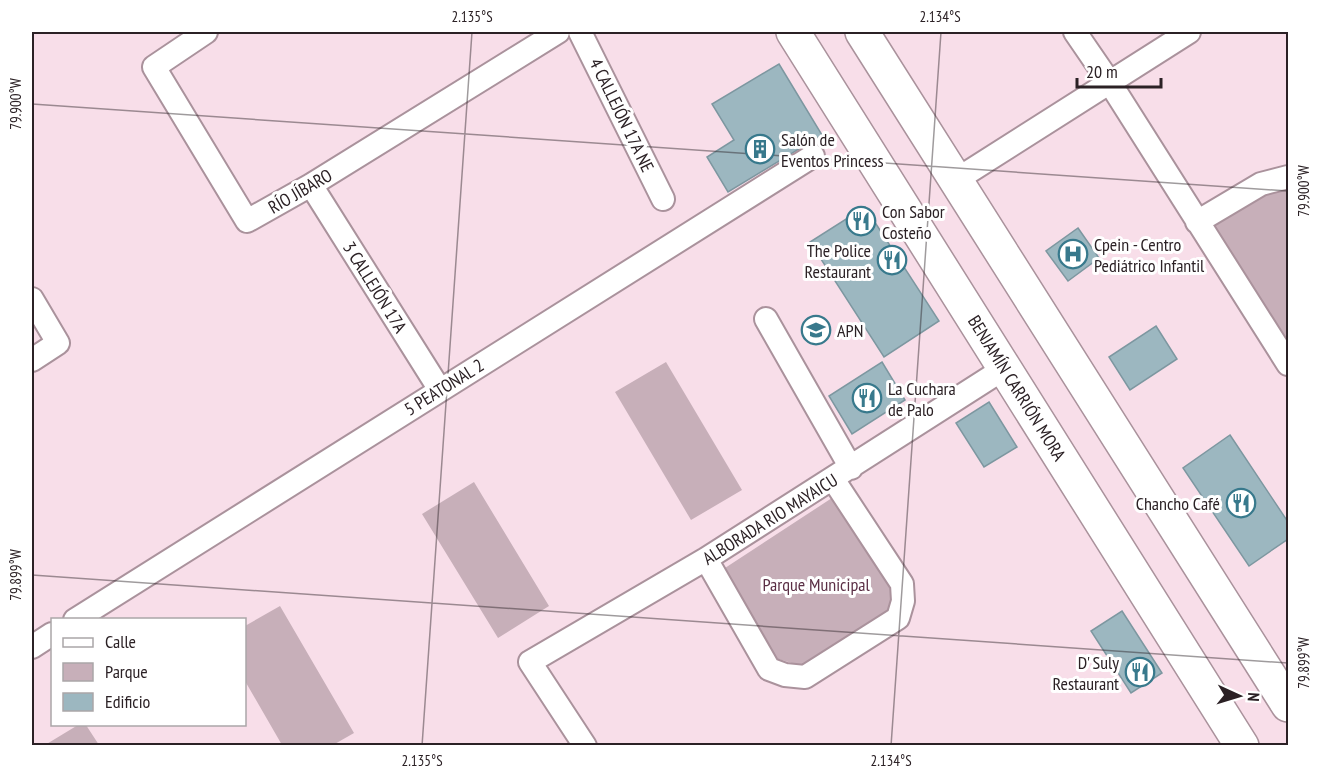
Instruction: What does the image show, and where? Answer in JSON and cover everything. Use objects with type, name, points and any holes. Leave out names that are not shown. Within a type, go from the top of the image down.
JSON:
[{"type":"main road","name":"BENJAMÍN CARRIÓN MORA","points":[[793,32],[1242,746]]},
{"type":"main road","points":[[862,32],[1288,705]]},
{"type":"street","name":"RÍO JÍBARO","points":[[206,32],[154,67],[247,221],[311,185],[558,32]]},
{"type":"street","name":"4 CALLEJÓN 17A NE","points":[[580,32],[663,199]]},
{"type":"street","points":[[1075,32],[1110,83],[1288,364]]},
{"type":"street","points":[[956,180],[1189,32]]},
{"type":"street","name":"5 PEATONAL 2","points":[[78,618],[813,156]]},
{"type":"street","points":[[1197,222],[1261,184],[1288,177]]},
{"type":"street","name":"3 CALLEJÓN 17A","points":[[311,185],[440,390]]},
{"type":"street","points":[[32,299],[58,343],[32,360]]},
{"type":"street","points":[[706,559],[769,669],[785,675],[805,677],[898,618],[903,601],[902,584],[842,473],[766,319]]},
{"type":"street","name":"ALBORADA RIO MAYAICU","points":[[585,746],[530,662],[706,559],[1005,368]]},
{"type":"street","points":[[32,647],[51,635]]},
{"type":"green space","points":[[1288,186],[1288,349],[1207,224],[1266,188]]},
{"type":"green space","points":[[666,362],[742,490],[691,520],[615,392]]},
{"type":"green space","points":[[474,482],[549,606],[498,638],[422,514]]},
{"type":"green space","name":"Parque Municipal","points":[[835,496],[892,584],[890,614],[805,667],[775,658],[725,568]]},
{"type":"green space","points":[[280,606],[354,733],[333,745],[282,745],[246,683],[246,625]]},
{"type":"green space","points":[[76,726],[87,726],[99,745],[45,745]]},
{"type":"building","points":[[779,64],[822,135],[728,192],[707,157],[734,140],[712,104]]},
{"type":"building","points":[[865,207],[939,321],[884,357],[810,242]]},
{"type":"building","name":"Cpein - Centro Pediátrico Infantil","points":[[1078,228],[1099,258],[1068,281],[1046,251]]},
{"type":"building","points":[[1156,326],[1177,359],[1130,390],[1109,357]]},
{"type":"building","name":"La Cuchara de Palo","points":[[882,362],[905,400],[852,434],[829,396]]},
{"type":"building","points":[[989,402],[1017,447],[984,467],[956,423]]},
{"type":"building","points":[[1230,435],[1288,522],[1288,539],[1249,566],[1183,468]]},
{"type":"building","points":[[1122,611],[1162,673],[1131,693],[1091,631]]},
{"type":"place","name":"Salón de Eventos Princess","points":[[760,149]]},
{"type":"place","name":"Con Sabor Costeño","points":[[861,221]]},
{"type":"place","name":"Cpein - Centro Pediátrico Infantil","points":[[1073,254]]},
{"type":"place","name":"The Police Restaurant","points":[[892,260]]},
{"type":"place","name":"APN","points":[[816,330]]},
{"type":"place","name":"La Cuchara de Palo","points":[[867,398]]},
{"type":"place","name":"Chancho Café","points":[[1241,503]]},
{"type":"place","name":"D' Suly Restaurant","points":[[1140,672]]}]
